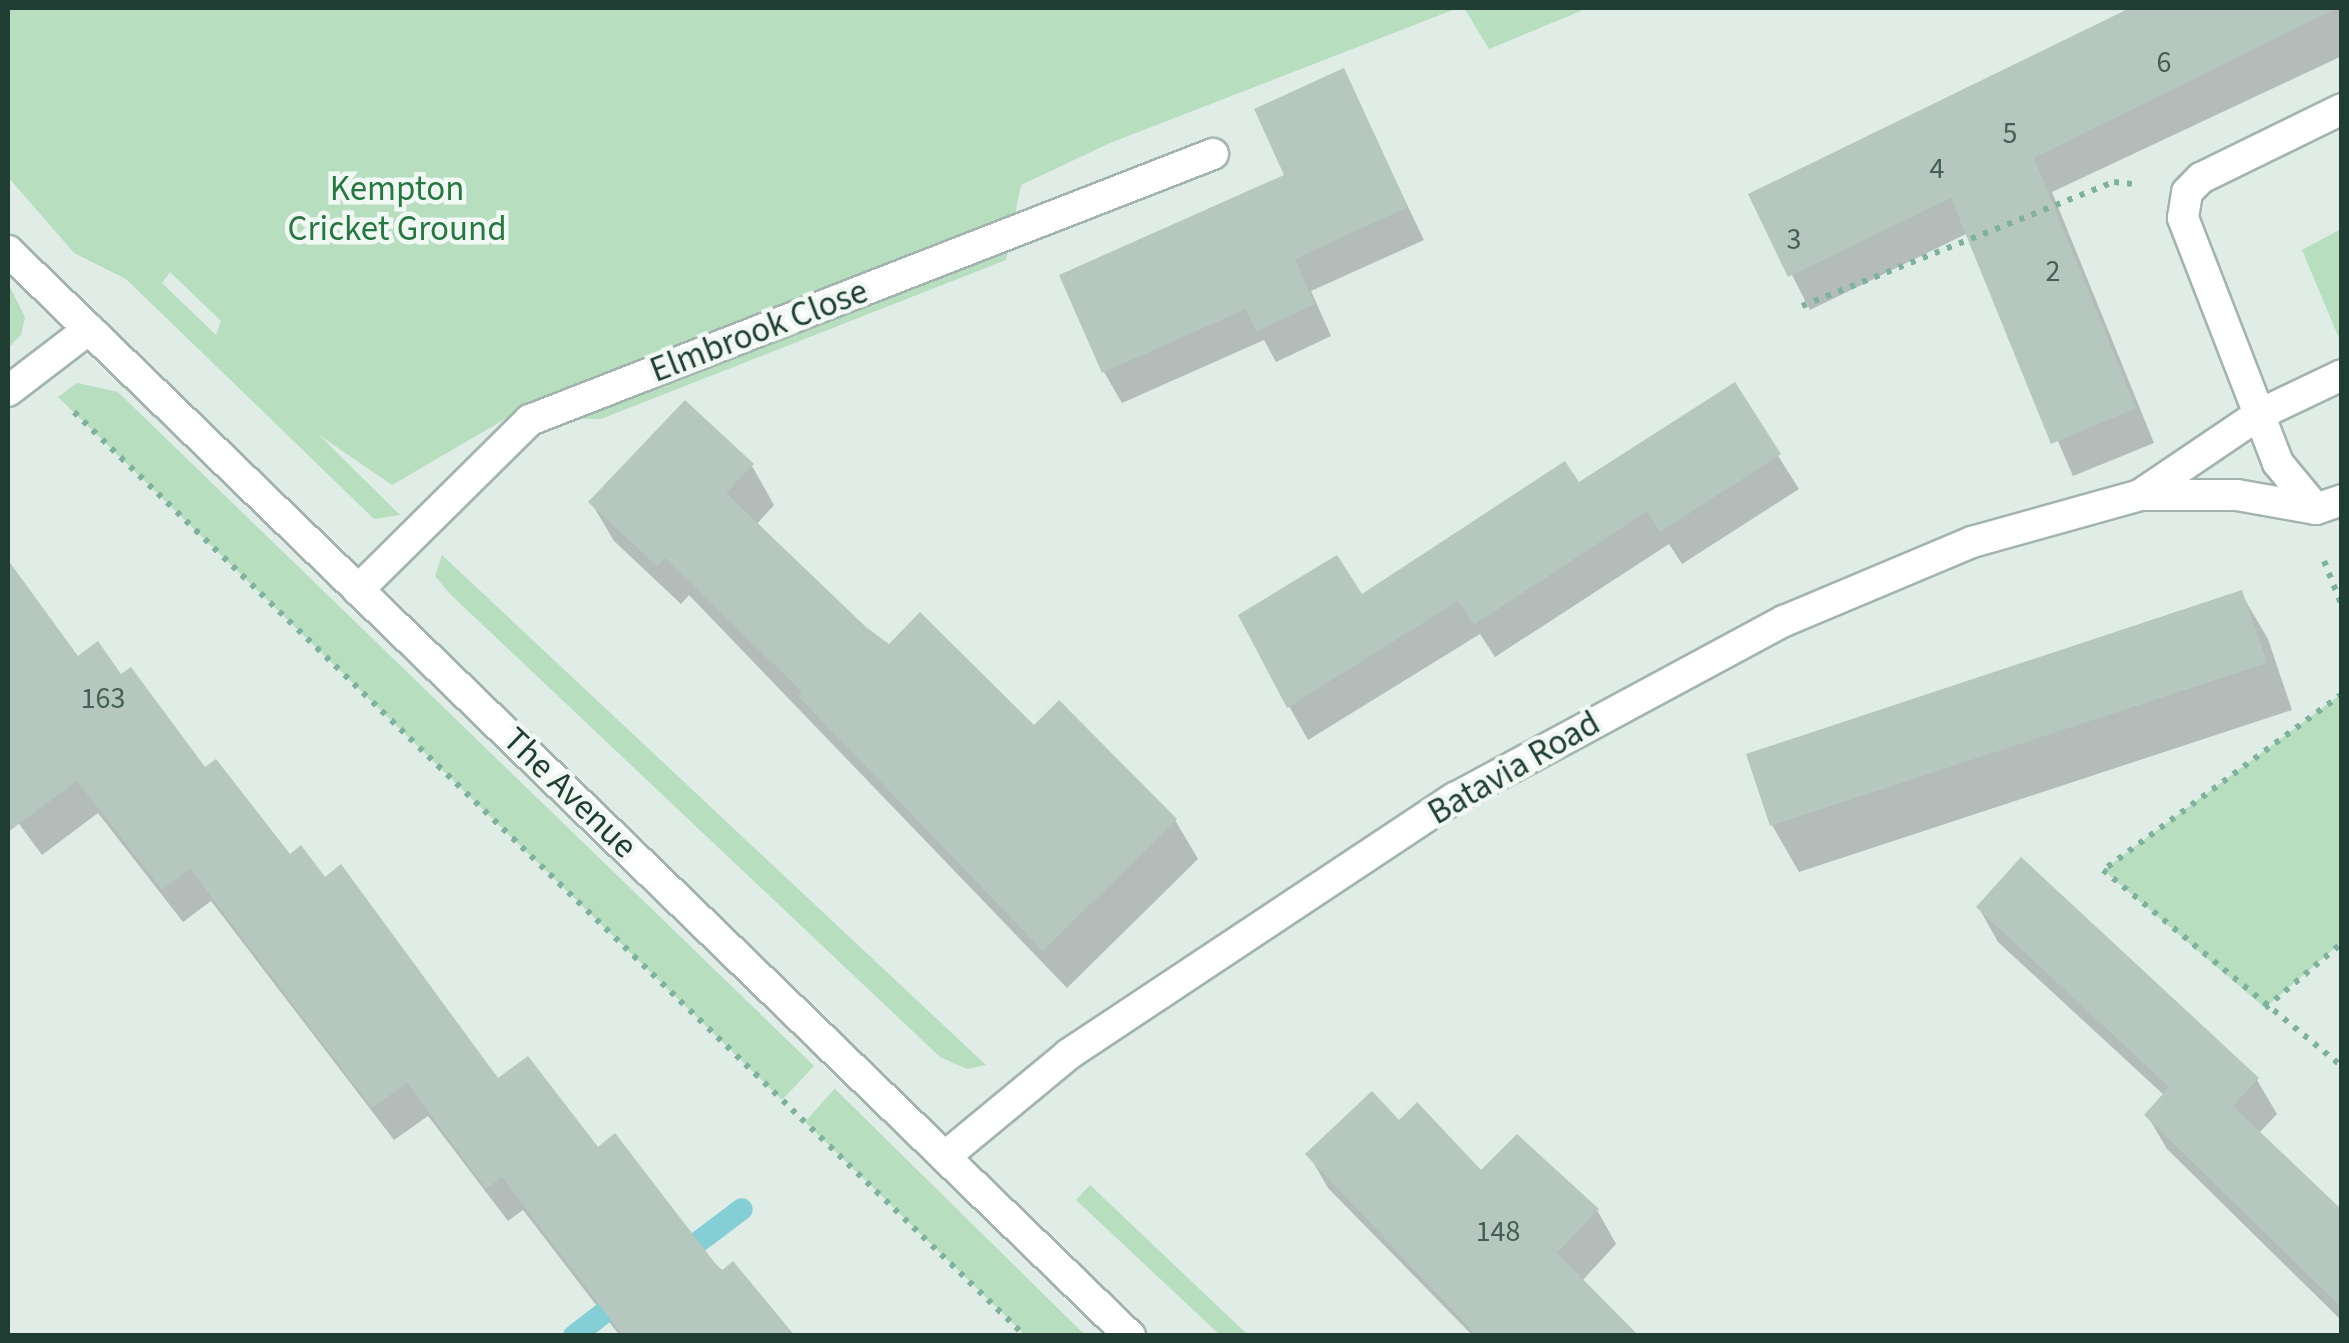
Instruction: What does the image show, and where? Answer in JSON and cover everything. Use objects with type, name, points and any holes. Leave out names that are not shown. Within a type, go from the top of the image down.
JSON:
[{"type":"street","points":[[2329,504],[2278,462],[2187,238],[2188,192],[2201,178],[2342,109]]},
{"type":"street","name":"Elmbrook Close","points":[[358,590],[530,420],[1212,154]]},
{"type":"street","name":"The Avenue","points":[[8,251],[947,1154],[1130,1336]]},
{"type":"street","points":[[8,391],[90,329]]},
{"type":"street","name":"Batavia Road","points":[[2140,495],[2258,415],[2342,375]]},
{"type":"street","name":"Batavia Road","points":[[947,1154],[1069,1054],[1455,798],[1784,622],[1972,542],[2140,495],[2236,495],[2329,504]]},
{"type":"path","points":[[1802,306],[2114,182],[2188,192]]},
{"type":"path","points":[[58,397],[1025,1336]]},
{"type":"path","points":[[2342,694],[2103,870],[2266,1008],[2342,1066]]},
{"type":"path","points":[[2266,1008],[2342,944]]},
{"type":"green space","name":"Kempton Cricket Ground","points":[[8,8],[1458,8],[1110,143],[1021,185],[1006,260],[601,419],[507,418],[392,485],[319,435],[400,515],[374,519],[126,279],[74,253],[8,177]],"holes":[[[170,272],[221,321],[216,335],[162,283]]]},
{"type":"green space","points":[[1464,8],[1588,8],[1489,49]]},
{"type":"green space","points":[[2341,229],[2341,343],[2302,250]]},
{"type":"green space","points":[[8,283],[25,317],[21,335],[8,348]]},
{"type":"green space","points":[[77,383],[118,392],[814,1066],[782,1100],[58,397]]},
{"type":"green space","points":[[442,555],[986,1065],[967,1069],[940,1057],[450,594],[435,576]]},
{"type":"green space","points":[[2341,694],[2341,943],[2265,1008],[2103,870]]},
{"type":"green space","points":[[835,1088],[1085,1335],[1025,1335],[805,1122]]},
{"type":"green space","points":[[1090,1185],[1248,1335],[1220,1335],[1076,1200]]},
{"type":"building","points":[[2130,8],[2337,8],[2034,158],[2136,408],[2051,444],[1951,198],[1788,277],[1748,194]]},
{"type":"building","points":[[1344,68],[1408,207],[1295,259],[1315,304],[1256,332],[1246,309],[1102,373],[1059,275],[1284,175],[1254,109]]},
{"type":"building","points":[[1735,382],[1781,454],[1660,532],[1647,511],[1474,625],[1458,601],[1287,708],[1238,615],[1337,555],[1362,594],[1565,461],[1579,482]]},
{"type":"building","points":[[685,400],[754,464],[726,493],[866,627],[889,644],[920,612],[1034,725],[1059,700],[1177,819],[1043,951],[798,696],[802,692],[665,558],[657,566],[588,502]]},
{"type":"building","points":[[8,560],[78,656],[98,641],[121,674],[131,667],[205,767],[216,759],[290,854],[301,845],[325,877],[341,864],[498,1078],[528,1056],[598,1147],[615,1133],[721,1271],[733,1261],[795,1336],[623,1336],[502,1177],[486,1189],[407,1083],[372,1108],[190,869],[162,890],[77,781],[8,832]]},
{"type":"building","points":[[2242,590],[2267,663],[1770,826],[1746,754]]},
{"type":"building","points":[[2021,857],[2259,1078],[2233,1106],[2342,1210],[2342,1308],[2144,1115],[2169,1087],[1976,907]]},
{"type":"building","points":[[1372,1091],[1399,1120],[1417,1102],[1481,1170],[1517,1134],[1599,1209],[1557,1253],[1639,1336],[1477,1336],[1305,1154]]},
{"type":"waterway","points":[[677,1258],[742,1209]]},
{"type":"waterway","points":[[574,1336],[627,1295]]}]
